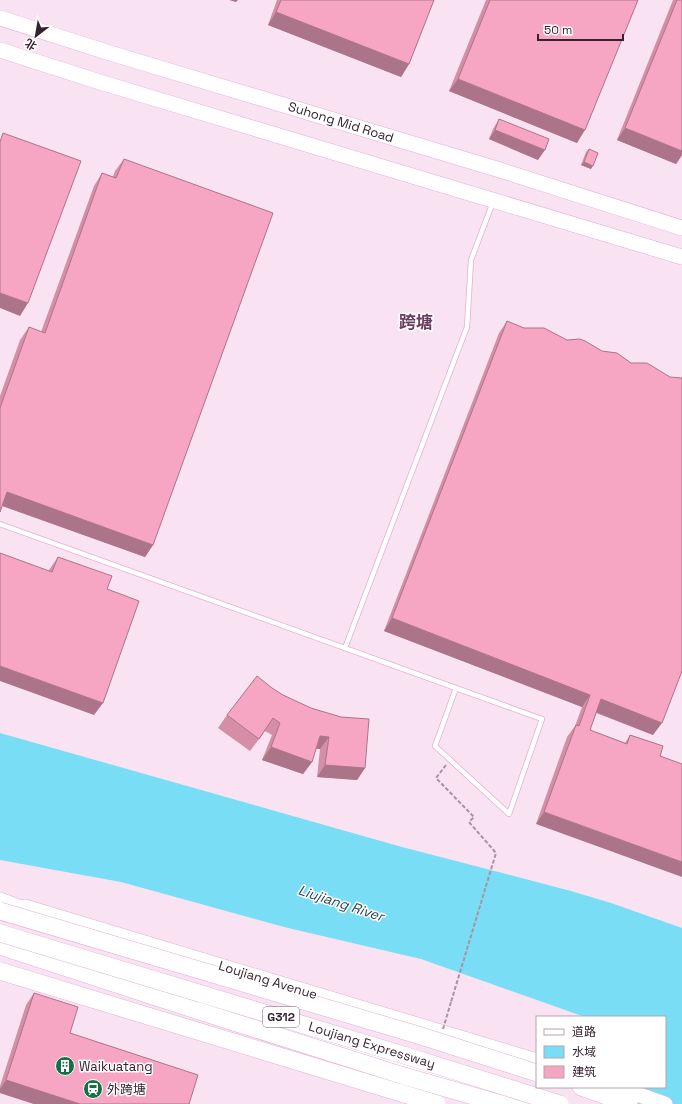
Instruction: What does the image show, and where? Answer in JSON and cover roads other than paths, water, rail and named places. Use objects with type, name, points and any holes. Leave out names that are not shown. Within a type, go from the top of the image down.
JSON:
[{"type":"highway","points":[[0,900],[101,941]]},
{"type":"highway","name":"Loujiang Expressway","points":[[0,911],[418,1035],[536,1073]]},
{"type":"highway","name":"Loujiang Expressway","points":[[0,933],[395,1052],[560,1104]]},
{"type":"highway","points":[[0,945],[198,1011],[404,1076],[501,1104]]},
{"type":"highway","points":[[0,971],[437,1104]]},
{"type":"highway","points":[[584,1088],[629,1104]]},
{"type":"main road","name":"Suhong Mid Road","points":[[0,18],[126,58],[500,170],[682,228]]},
{"type":"main road","points":[[0,50],[102,83],[380,165],[494,201],[682,257]]},
{"type":"main road","name":"Loujiang Avenue","points":[[0,900],[536,1061]]},
{"type":"main road","name":"G312","points":[[0,945],[400,1063],[529,1104]]},
{"type":"main road","points":[[620,1088],[665,1104]]},
{"type":"lane","points":[[345,648],[467,327],[471,260],[494,201]]},
{"type":"lane","points":[[0,524],[345,648],[456,688],[542,719],[509,814],[436,746],[456,688]]},
{"type":"water","name":"Liujiang River","points":[[0,733],[402,847],[571,891],[611,903],[682,928],[682,1104],[608,1104],[617,1088],[666,1088],[666,1016],[582,1016],[421,959],[288,928],[121,882],[0,860]]},
{"type":"place","name":"Waikuatang","points":[[65,1066]]},
{"type":"place","name":"外跨塘","points":[[93,1089]]},
{"type":"district","name":"跨塘","points":[[416,322]]}]
